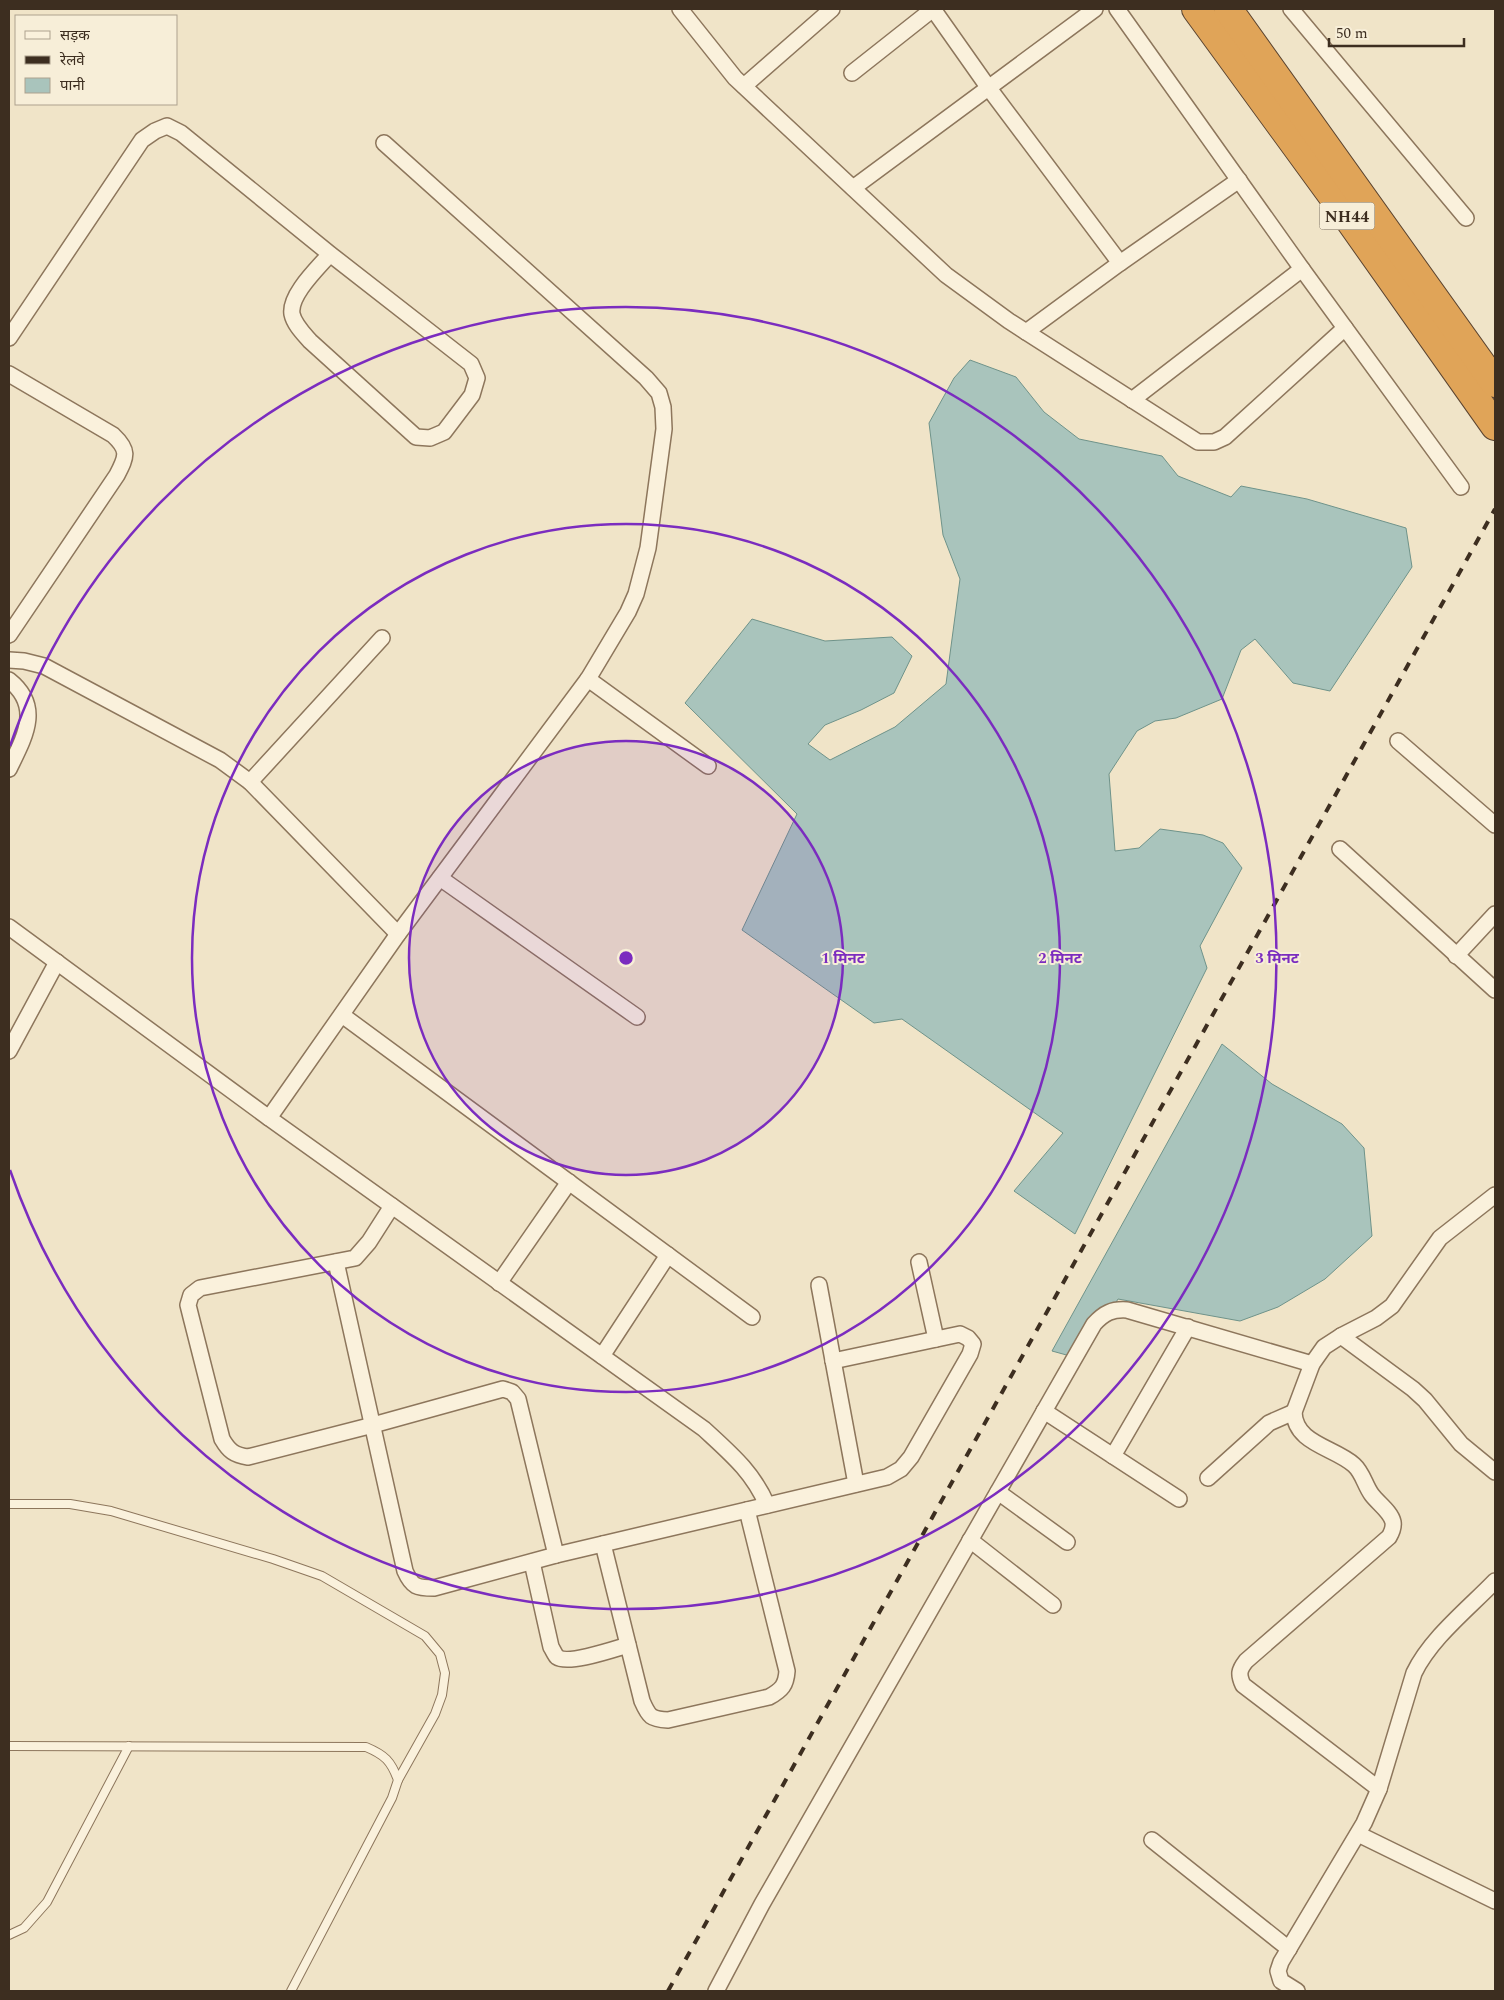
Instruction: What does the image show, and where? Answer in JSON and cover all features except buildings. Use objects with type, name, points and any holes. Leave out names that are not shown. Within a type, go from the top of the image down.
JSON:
[{"type":"highway","name":"NH44","points":[[1196,9],[1337,202],[1495,426]]},
{"type":"highway","name":"NH44","points":[[1228,9],[1495,382]]},
{"type":"street","points":[[680,9],[735,78],[946,275],[1026,332],[1198,442],[1214,442],[1225,437],[1346,328]]},
{"type":"street","points":[[744,86],[832,9]]},
{"type":"street","points":[[852,73],[933,9],[988,87],[1120,262]]},
{"type":"street","points":[[853,188],[1095,9]]},
{"type":"street","points":[[1117,9],[1302,269],[1462,486]]},
{"type":"street","points":[[1291,9],[1466,218]]},
{"type":"street","points":[[9,338],[142,140],[155,131],[167,126],[181,133],[330,254],[471,364],[477,378],[472,395],[444,432],[430,438],[416,437],[310,341],[297,326],[292,314],[294,298],[330,254]]},
{"type":"street","points":[[270,1118],[398,934],[588,679],[628,612],[636,594],[648,548],[664,429],[663,407],[659,393],[646,378],[384,143]]},
{"type":"street","points":[[1026,332],[1120,262],[1239,180]]},
{"type":"street","points":[[1132,400],[1302,269]]},
{"type":"street","points":[[9,374],[113,435],[124,445],[125,458],[117,475],[9,635]]},
{"type":"street","points":[[250,782],[382,638]]},
{"type":"street","points":[[9,660],[24,661],[44,666],[220,760],[250,782],[398,934]]},
{"type":"street","points":[[588,679],[708,766]]},
{"type":"street","points":[[9,680],[16,686],[28,706],[27,727],[9,769]]},
{"type":"street","points":[[1398,741],[1495,825]]},
{"type":"street","points":[[1340,849],[1495,990]]},
{"type":"street","points":[[440,878],[638,1016]]},
{"type":"street","points":[[1456,956],[1495,914]]},
{"type":"street","points":[[9,927],[270,1118],[704,1429],[744,1467],[760,1487],[767,1505]]},
{"type":"street","points":[[9,1051],[57,962]]},
{"type":"street","points":[[342,1015],[752,1316]]},
{"type":"street","points":[[499,1283],[569,1182]]},
{"type":"street","points":[[1379,1789],[1243,1685],[1239,1676],[1240,1669],[1246,1661],[1389,1537],[1393,1530],[1393,1522],[1389,1514],[1370,1493],[1360,1472],[1345,1459],[1306,1437],[1298,1429],[1294,1420],[1294,1412],[1312,1364],[1324,1347],[1376,1318],[1392,1306],[1440,1238],[1495,1195]]},
{"type":"street","points":[[392,1206],[355,1258],[200,1288],[191,1295],[188,1305],[222,1439],[228,1450],[237,1456],[248,1456],[373,1426],[503,1390],[512,1392],[518,1399],[556,1555]]},
{"type":"street","points":[[602,1356],[668,1255]]},
{"type":"street","points":[[336,1262],[405,1571],[410,1582],[420,1588],[434,1588],[556,1555],[887,1477],[901,1469],[911,1457],[970,1354],[973,1344],[968,1338],[960,1334],[833,1361]]},
{"type":"street","points":[[919,1262],[936,1339]]},
{"type":"street","points":[[819,1285],[856,1484]]},
{"type":"street","points":[[716,1991],[762,1904],[1094,1324],[1104,1314],[1116,1309],[1127,1310],[1312,1364]]},
{"type":"street","points":[[1113,1456],[1188,1327]]},
{"type":"street","points":[[1341,1336],[1413,1389],[1425,1400],[1461,1444],[1495,1472]]},
{"type":"street","points":[[1044,1411],[1179,1500]]},
{"type":"street","points":[[1208,1478],[1269,1423],[1294,1412]]},
{"type":"street","points":[[998,1492],[1067,1542]]},
{"type":"street","points":[[603,1544],[642,1701],[647,1713],[654,1719],[668,1720],[769,1696],[780,1691],[786,1683],[787,1671],[746,1510]]},
{"type":"street","points":[[970,1540],[1053,1605]]},
{"type":"street","points":[[532,1562],[551,1647],[557,1656],[564,1660],[573,1659],[628,1645]]},
{"type":"street","points":[[1297,1991],[1281,1981],[1278,1971],[1281,1962],[1373,1806],[1414,1672],[1420,1660],[1431,1646],[1495,1581]]},
{"type":"street","points":[[1358,1834],[1495,1901]]},
{"type":"street","points":[[1152,1840],[1289,1949]]},
{"type":"lane","points":[[9,1504],[70,1504],[111,1511],[273,1559],[322,1576],[425,1636],[440,1654],[445,1673],[442,1695],[434,1714],[398,1780],[392,1798],[291,1991]]},
{"type":"lane","points":[[9,1746],[366,1747],[382,1754],[392,1766],[398,1780]]},
{"type":"lane","points":[[9,1935],[24,1928],[47,1902],[129,1746]]},
{"type":"water","points":[[970,360],[1016,377],[1044,412],[1079,439],[1162,456],[1178,476],[1231,497],[1241,486],[1307,499],[1406,528],[1412,567],[1330,691],[1293,683],[1255,639],[1241,650],[1222,699],[1176,718],[1155,721],[1137,731],[1109,774],[1115,851],[1139,848],[1160,829],[1203,835],[1223,843],[1242,868],[1200,946],[1207,968],[1075,1234],[1014,1191],[1063,1133],[902,1019],[874,1023],[742,930],[797,814],[685,703],[752,619],[825,641],[892,637],[912,656],[894,693],[861,710],[825,725],[808,744],[830,760],[895,727],[946,684],[960,579],[943,535],[929,423],[954,378]]},
{"type":"water","points":[[1222,1044],[1272,1084],[1342,1124],[1364,1148],[1372,1236],[1325,1279],[1278,1307],[1240,1321],[1118,1299],[1081,1359],[1052,1351]]},
{"type":"railway","points":[[668,1991],[1495,509]]}]
